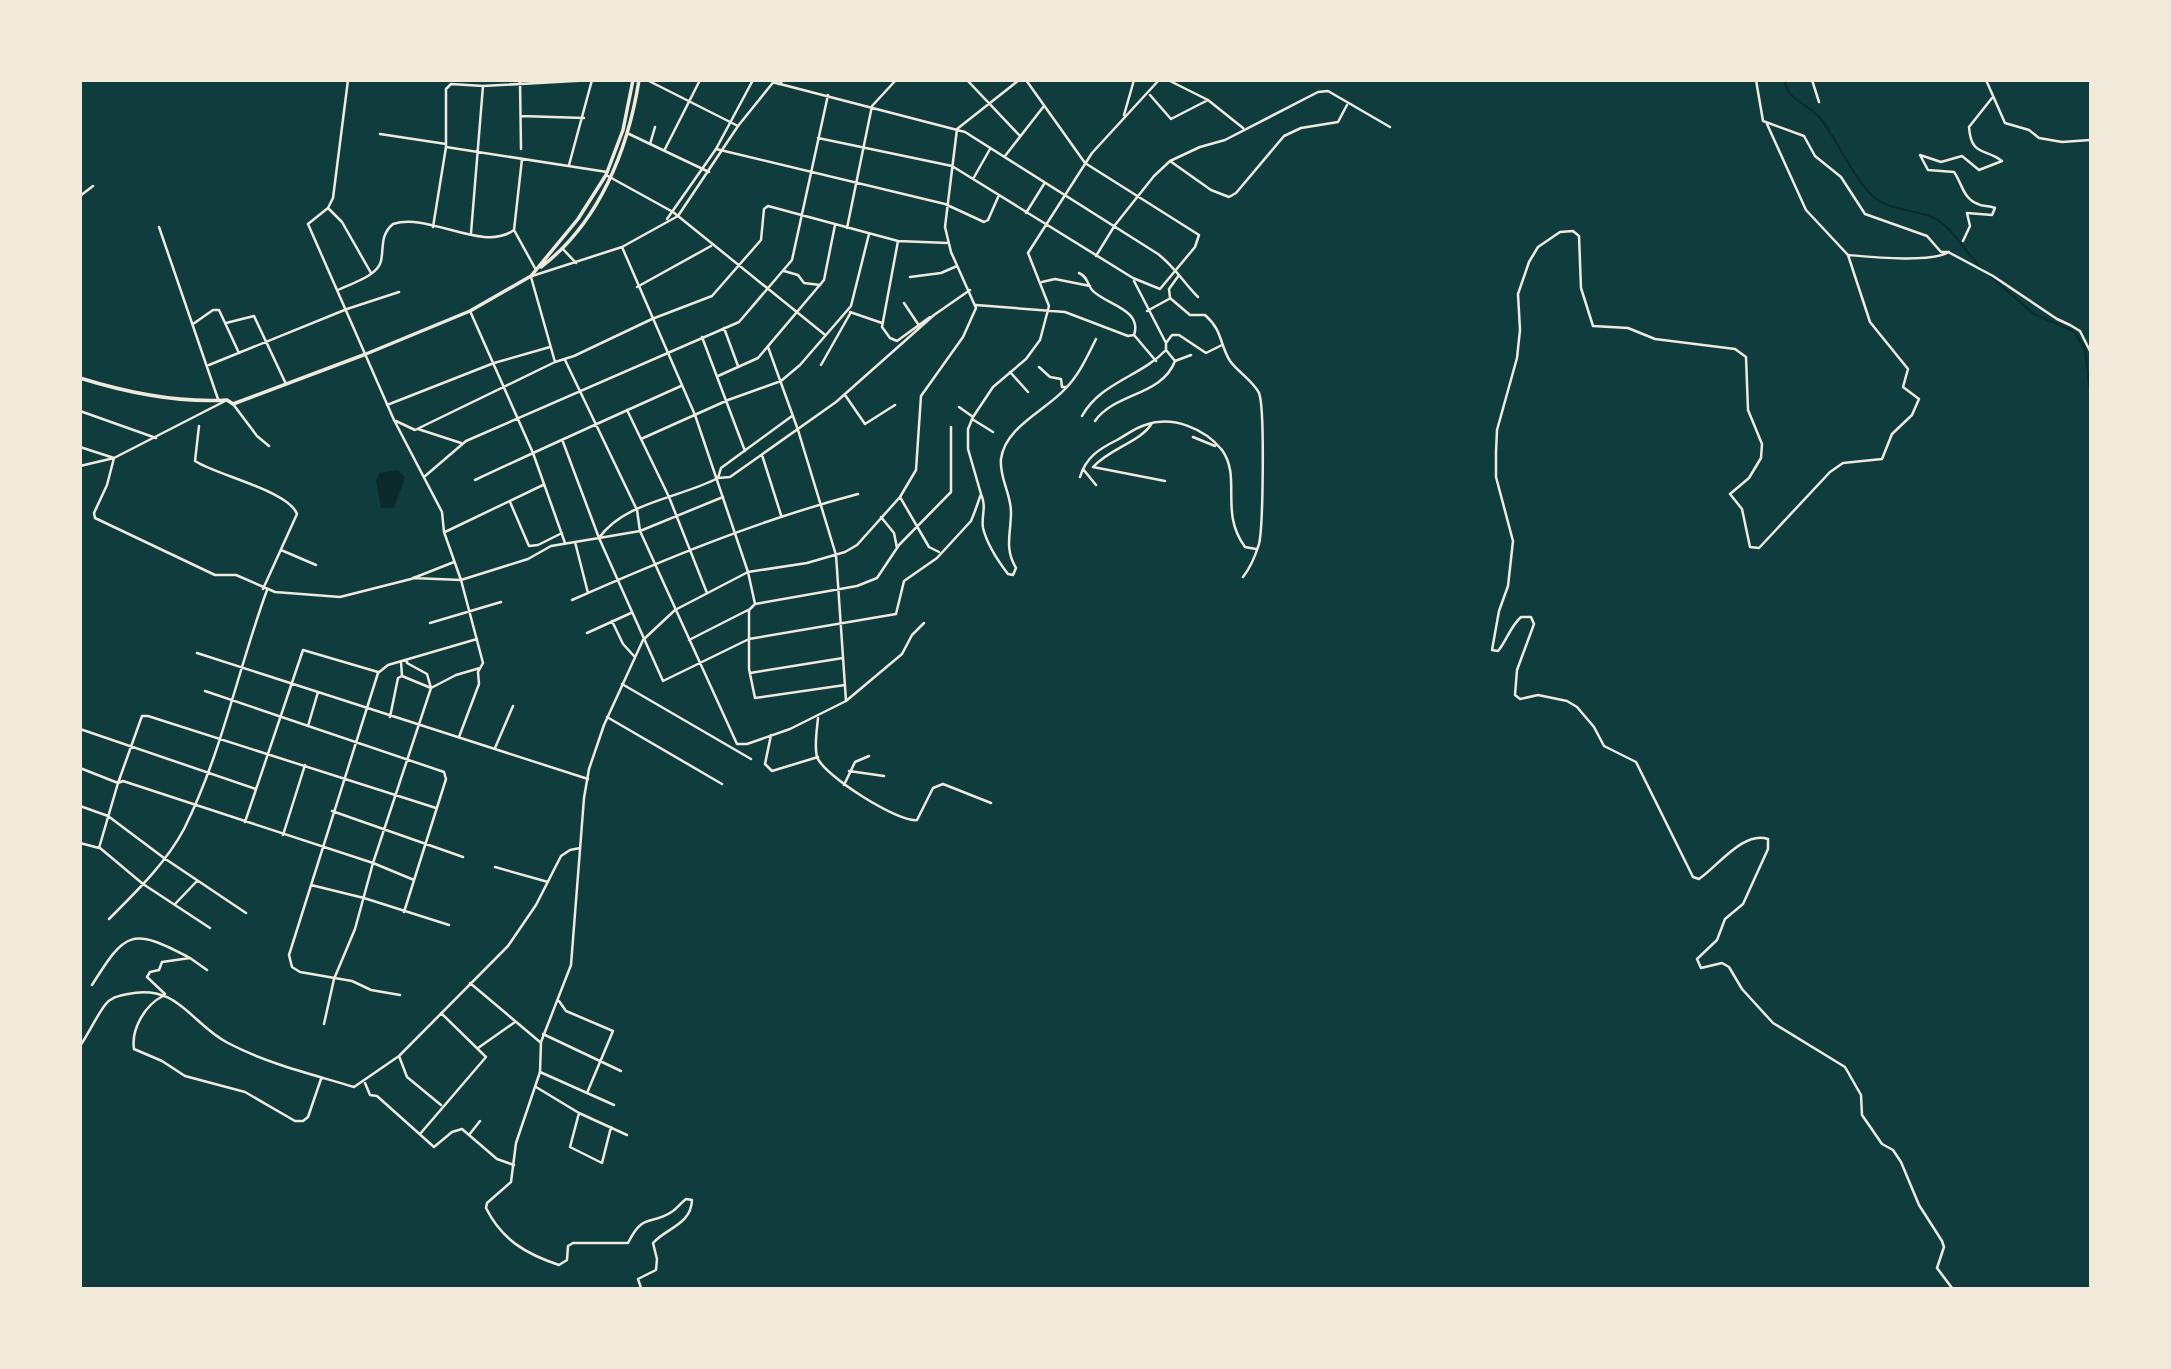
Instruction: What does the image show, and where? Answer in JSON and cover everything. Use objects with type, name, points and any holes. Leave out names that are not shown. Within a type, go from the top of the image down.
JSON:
[{"type":"highway","points":[[560,247],[595,195],[625,132],[633,80]]},
{"type":"highway","points":[[80,379],[120,390],[178,400],[227,401],[233,404],[366,355],[470,311],[531,276],[560,247],[611,178],[639,80]]},
{"type":"street","points":[[348,80],[333,198],[328,208],[307,224],[394,420],[442,512],[444,532],[471,611],[484,663],[480,668],[456,675],[431,688],[402,676]]},
{"type":"street","points":[[433,227],[446,145],[448,86],[461,83],[483,86],[592,80],[584,118],[569,165]]},
{"type":"street","points":[[648,80],[738,126]]},
{"type":"street","points":[[665,151],[700,80]]},
{"type":"street","points":[[665,222],[716,149],[753,80]]},
{"type":"street","points":[[766,80],[957,129],[991,147],[1115,225],[1177,269],[1198,297]]},
{"type":"street","points":[[847,228],[872,106],[896,80]]},
{"type":"street","points":[[967,80],[1020,136]]},
{"type":"street","points":[[641,1289],[638,1279],[642,1274],[656,1270],[653,1243],[681,1224],[691,1209],[692,1200],[686,1199],[670,1213],[642,1222],[634,1228],[628,1243],[573,1243],[568,1246],[567,1260],[559,1265],[510,1243],[500,1234],[486,1208],[495,1195],[511,1182],[514,1150],[540,1072],[543,1034],[559,1001],[571,965],[588,779],[607,717],[643,640],[676,610],[748,572],[836,555],[857,545],[900,497],[916,470],[921,396],[963,337],[976,305],[948,243],[945,204],[957,129],[1019,80]]},
{"type":"street","points":[[818,138],[952,166],[1044,225],[1157,290],[1195,247],[1199,234],[1085,163],[1026,80]]},
{"type":"street","points":[[1123,118],[1134,80]]},
{"type":"street","points":[[1096,339],[1067,387],[1016,430],[1004,447],[1001,460],[1011,507],[1008,551],[1016,568],[1013,575],[1008,574],[983,526],[985,506],[968,449],[972,418],[993,387],[1040,340],[1049,310],[1041,282],[1028,253],[1085,163],[1159,80]]},
{"type":"street","points":[[1168,80],[1208,100],[1244,128]]},
{"type":"street","points":[[1756,80],[1763,121],[1767,124],[1805,210],[1848,255],[1870,322],[1904,363],[1908,373],[1903,387],[1916,394],[1920,404],[1892,434],[1882,459],[1843,463],[1830,472],[1755,548],[1748,543],[1742,509],[1730,494],[1749,478],[1761,458],[1762,444],[1748,410],[1746,357],[1735,349],[1655,339],[1628,328],[1593,326],[1581,288],[1579,236],[1573,231],[1560,232],[1538,247],[1529,262],[1518,294],[1520,330],[1517,358],[1497,430],[1496,477],[1513,541],[1508,586],[1499,611],[1492,649],[1498,651],[1502,648],[1509,632],[1521,617],[1531,617],[1534,624],[1517,670],[1515,695],[1520,699],[1538,695],[1567,701],[1577,707],[1604,746],[1636,762],[1693,877],[1699,879],[1739,846],[1757,838],[1768,839],[1768,849],[1743,904],[1725,919],[1717,940],[1697,959],[1702,968],[1722,963],[1729,967],[1749,998],[1773,1023],[1845,1067],[1861,1095],[1862,1115],[1882,1144],[1893,1150],[1901,1162],[1919,1205],[1942,1241],[1944,1247],[1937,1268],[1952,1289]]},
{"type":"street","points":[[1812,80],[1819,102]]},
{"type":"street","points":[[1986,80],[2005,124],[2029,130],[2039,138],[2062,142],[2091,140]]},
{"type":"street","points":[[555,362],[531,276],[622,247],[677,216],[738,126],[774,81]]},
{"type":"street","points":[[520,83],[521,149]]},
{"type":"street","points":[[471,233],[480,153],[483,86]]},
{"type":"street","points":[[1096,256],[1115,225],[1170,162],[1199,146],[1225,140],[1311,96],[1328,91],[1390,127]]},
{"type":"street","points":[[1149,94],[1171,119],[1208,100]]},
{"type":"street","points":[[424,477],[462,444],[739,321],[792,260],[828,95]]},
{"type":"street","points":[[1963,241],[1970,226],[1966,213],[1988,217],[1993,215],[1995,208],[1979,205],[1970,199],[1963,192],[1954,172],[1928,170],[1920,155],[1941,162],[1962,156],[1979,170],[1997,165],[2002,161],[1978,151],[1970,139],[1969,127],[1992,98]]},
{"type":"street","points":[[1170,162],[1211,190],[1229,197],[1236,193],[1284,136],[1301,128],[1333,124],[1341,118],[1347,104]]},
{"type":"street","points":[[1005,156],[1044,106]]},
{"type":"street","points":[[521,116],[584,118]]},
{"type":"street","points":[[1767,124],[1804,136],[1815,156],[1841,177],[1865,214],[1927,236],[1941,252],[1949,252],[1967,260],[2080,331],[2091,351]]},
{"type":"street","points":[[650,144],[655,127]]},
{"type":"street","points":[[625,132],[709,172]]},
{"type":"street","points":[[380,134],[480,153],[569,165],[606,174],[673,212],[824,334]]},
{"type":"street","points":[[973,179],[991,147]]},
{"type":"street","points":[[716,149],[945,204],[983,221],[988,220],[999,195]]},
{"type":"street","points":[[522,159],[514,230],[536,270]]},
{"type":"street","points":[[1026,214],[1045,183]]},
{"type":"street","points":[[80,196],[93,186]]},
{"type":"street","points":[[394,420],[412,430],[418,429],[652,318],[712,296],[761,240],[766,207],[775,206],[898,241],[948,243]]},
{"type":"street","points":[[328,208],[342,222],[371,274]]},
{"type":"street","points":[[337,291],[371,274],[380,264],[384,236],[393,224],[400,222],[495,239],[514,230]]},
{"type":"street","points":[[718,376],[758,358],[820,285],[826,274],[835,225]]},
{"type":"street","points":[[159,227],[209,365],[218,401]]},
{"type":"street","points":[[821,365],[854,299],[869,234]]},
{"type":"street","points":[[898,241],[882,323],[887,335],[897,341],[970,290]]},
{"type":"street","points":[[637,287],[712,246]]},
{"type":"street","points":[[560,247],[576,263]]},
{"type":"street","points":[[622,247],[637,287],[695,415],[736,533],[755,604]]},
{"type":"street","points":[[1848,255],[1916,259],[1939,257],[1949,252]]},
{"type":"street","points":[[910,277],[938,273],[957,266]]},
{"type":"street","points":[[784,271],[798,275],[804,283],[820,285]]},
{"type":"street","points":[[1080,273],[1100,297],[1128,312],[1135,328],[1134,335],[1156,361]]},
{"type":"street","points":[[1179,275],[1168,289],[1170,298],[1190,316],[1205,315],[1212,321],[1221,333],[1222,345],[1241,374],[1259,393],[1263,412],[1262,523],[1251,566],[1242,578]]},
{"type":"street","points":[[1133,278],[1147,311],[1166,343],[1166,351],[1175,361]]},
{"type":"street","points":[[1041,282],[1055,279],[1090,286]]},
{"type":"street","points":[[209,365],[347,309],[399,292]]},
{"type":"street","points":[[1147,311],[1170,298]]},
{"type":"street","points":[[904,303],[918,324]]},
{"type":"street","points":[[976,305],[1065,312],[1125,335],[1134,335]]},
{"type":"street","points":[[193,324],[216,309],[226,323],[239,353]]},
{"type":"street","points":[[470,311],[516,421],[533,453],[565,542]]},
{"type":"street","points":[[849,311],[882,323]]},
{"type":"street","points":[[641,439],[728,400],[781,380],[800,365],[824,334],[849,311]]},
{"type":"street","points":[[226,323],[253,315],[286,385]]},
{"type":"street","points":[[598,538],[606,528],[637,510],[718,478],[730,477],[845,395],[934,315]]},
{"type":"street","points":[[724,328],[738,366]]},
{"type":"street","points":[[1166,343],[1172,335],[1179,335],[1206,353],[1222,345]]},
{"type":"street","points":[[702,337],[745,451]]},
{"type":"street","points":[[387,405],[494,363],[550,347]]},
{"type":"street","points":[[768,347],[798,430],[836,555],[846,701]]},
{"type":"street","points":[[1082,416],[1096,395],[1156,361],[1166,351]]},
{"type":"street","points":[[1095,421],[1107,410],[1160,382],[1171,372],[1175,361],[1191,355]]},
{"type":"street","points":[[565,360],[637,510],[640,531],[735,741],[740,745],[818,718],[846,701],[902,654],[912,635],[924,623]]},
{"type":"street","points":[[1039,367],[1050,377],[1060,379],[1062,387],[1067,387]]},
{"type":"street","points":[[1010,372],[1028,392]]},
{"type":"street","points":[[475,480],[564,442],[596,422],[681,386]]},
{"type":"street","points":[[845,395],[865,424],[895,405]]},
{"type":"street","points":[[80,466],[114,458],[227,401]]},
{"type":"street","points":[[233,404],[257,436],[269,446]]},
{"type":"street","points":[[959,407],[993,432]]},
{"type":"street","points":[[627,410],[669,497],[708,593]]},
{"type":"street","points":[[80,411],[156,438]]},
{"type":"street","points":[[718,478],[721,468],[792,416]]},
{"type":"street","points":[[1080,477],[1083,468],[1099,449],[1152,423],[1200,429],[1218,447],[1232,478],[1229,498],[1236,531],[1245,547],[1256,549]]},
{"type":"street","points":[[1152,423],[1142,435],[1106,454],[1093,467],[1165,481]]},
{"type":"street","points":[[109,919],[143,884],[183,831],[221,737],[265,590],[297,514],[295,509],[279,498],[195,461],[199,426]]},
{"type":"street","points":[[689,640],[749,610],[755,604],[839,590],[877,578],[897,548],[952,488],[951,427]]},
{"type":"street","points":[[418,429],[462,444]]},
{"type":"street","points":[[1193,437],[1218,447]]},
{"type":"street","points":[[564,442],[588,503],[598,538],[663,681],[748,639],[896,614],[904,581],[941,552],[971,521],[981,494]]},
{"type":"street","points":[[80,447],[114,458]]},
{"type":"street","points":[[762,455],[782,516]]},
{"type":"street","points":[[114,458],[93,516],[215,575],[236,575],[265,590],[340,597],[413,578],[454,562]]},
{"type":"street","points":[[1083,468],[1097,485]]},
{"type":"street","points":[[444,532],[487,514],[543,485]]},
{"type":"street","points":[[572,600],[736,533],[821,503],[858,494]]},
{"type":"street","points":[[900,497],[929,548],[941,552]]},
{"type":"street","points":[[413,578],[461,580],[565,542],[640,531],[723,498]]},
{"type":"street","points":[[509,501],[529,546],[534,547],[562,533]]},
{"type":"street","points":[[881,517],[894,533],[897,548]]},
{"type":"street","points":[[575,542],[588,593]]},
{"type":"street","points":[[281,550],[316,565]]},
{"type":"street","points":[[430,623],[501,602]]},
{"type":"street","points":[[749,610],[748,639],[754,695],[762,698],[845,685]]},
{"type":"street","points":[[587,633],[631,613]]},
{"type":"street","points":[[612,621],[623,643],[634,656]]},
{"type":"street","points":[[245,822],[303,650],[378,673],[401,662],[477,639]]},
{"type":"street","points":[[197,653],[588,779]]},
{"type":"street","points":[[750,673],[843,658]]},
{"type":"street","points":[[324,1024],[334,979],[351,941],[373,863],[431,688],[427,674],[407,663],[407,660]]},
{"type":"street","points":[[401,662],[402,676]]},
{"type":"street","points":[[458,737],[479,684],[480,668]]},
{"type":"street","points":[[378,673],[332,811],[289,961],[300,972],[352,981],[371,990],[400,995]]},
{"type":"street","points":[[390,717],[392,697],[398,677],[402,676]]},
{"type":"street","points":[[622,684],[751,759]]},
{"type":"street","points":[[205,691],[232,703],[408,759],[446,776],[404,912]]},
{"type":"street","points":[[309,726],[318,692]]},
{"type":"street","points":[[495,748],[513,706]]},
{"type":"street","points":[[99,848],[118,782],[142,716],[221,737],[436,808]]},
{"type":"street","points":[[607,717],[722,784]]},
{"type":"street","points":[[818,718],[818,757],[834,779],[900,818],[917,820],[933,788],[943,784],[991,803]]},
{"type":"street","points":[[80,729],[256,789]]},
{"type":"street","points":[[771,735],[765,764],[772,771],[818,757]]},
{"type":"street","points":[[844,785],[855,762],[869,756]]},
{"type":"street","points":[[283,835],[305,765]]},
{"type":"street","points":[[80,768],[373,863],[414,880]]},
{"type":"street","points":[[849,771],[884,776]]},
{"type":"street","points":[[80,806],[108,816],[163,858],[246,913]]},
{"type":"street","points":[[332,811],[463,857]]},
{"type":"street","points":[[80,843],[99,848],[143,884],[211,928]]},
{"type":"street","points":[[190,958],[168,959],[162,962],[159,970],[150,972],[147,977],[149,981],[166,996],[183,1005],[211,1034],[230,1044],[321,1079],[354,1087],[399,1056],[516,937],[564,852],[580,848]]},
{"type":"street","points":[[495,867],[548,882]]},
{"type":"street","points":[[174,904],[197,881]]},
{"type":"street","points":[[311,885],[364,898],[449,925]]},
{"type":"street","points":[[92,985],[114,950],[131,938],[153,938],[207,970]]},
{"type":"street","points":[[470,983],[541,1042]]},
{"type":"street","points":[[80,1046],[105,1005],[114,997],[142,990],[166,996]]},
{"type":"street","points":[[166,996],[153,1001],[145,1011],[132,1041],[134,1049],[141,1054],[162,1061],[186,1076],[245,1092],[295,1121],[308,1117],[321,1079]]},
{"type":"street","points":[[559,1001],[566,1011],[613,1031],[587,1093]]},
{"type":"street","points":[[419,1134],[486,1057],[441,1013]]},
{"type":"street","points":[[478,1048],[515,1022]]},
{"type":"street","points":[[543,1034],[621,1071]]},
{"type":"street","points":[[399,1056],[407,1077],[442,1105]]},
{"type":"street","points":[[540,1072],[614,1105]]},
{"type":"street","points":[[364,1082],[370,1095],[377,1096],[436,1148],[457,1129],[469,1135],[497,1159],[514,1165]]},
{"type":"street","points":[[536,1087],[579,1113],[627,1135]]},
{"type":"street","points":[[579,1113],[570,1147],[602,1163],[611,1127]]},
{"type":"street","points":[[469,1135],[480,1121]]},
{"type":"water","points":[[398,470],[405,477],[394,508],[381,508],[376,481],[379,473]]},
{"type":"waterway","points":[[1784,80],[1786,88],[1794,98],[1820,118],[1860,181],[1875,198],[1936,219],[1950,230],[1983,270]]},
{"type":"waterway","points":[[1990,276],[2034,314],[2073,331],[2085,348],[2090,393]]}]
